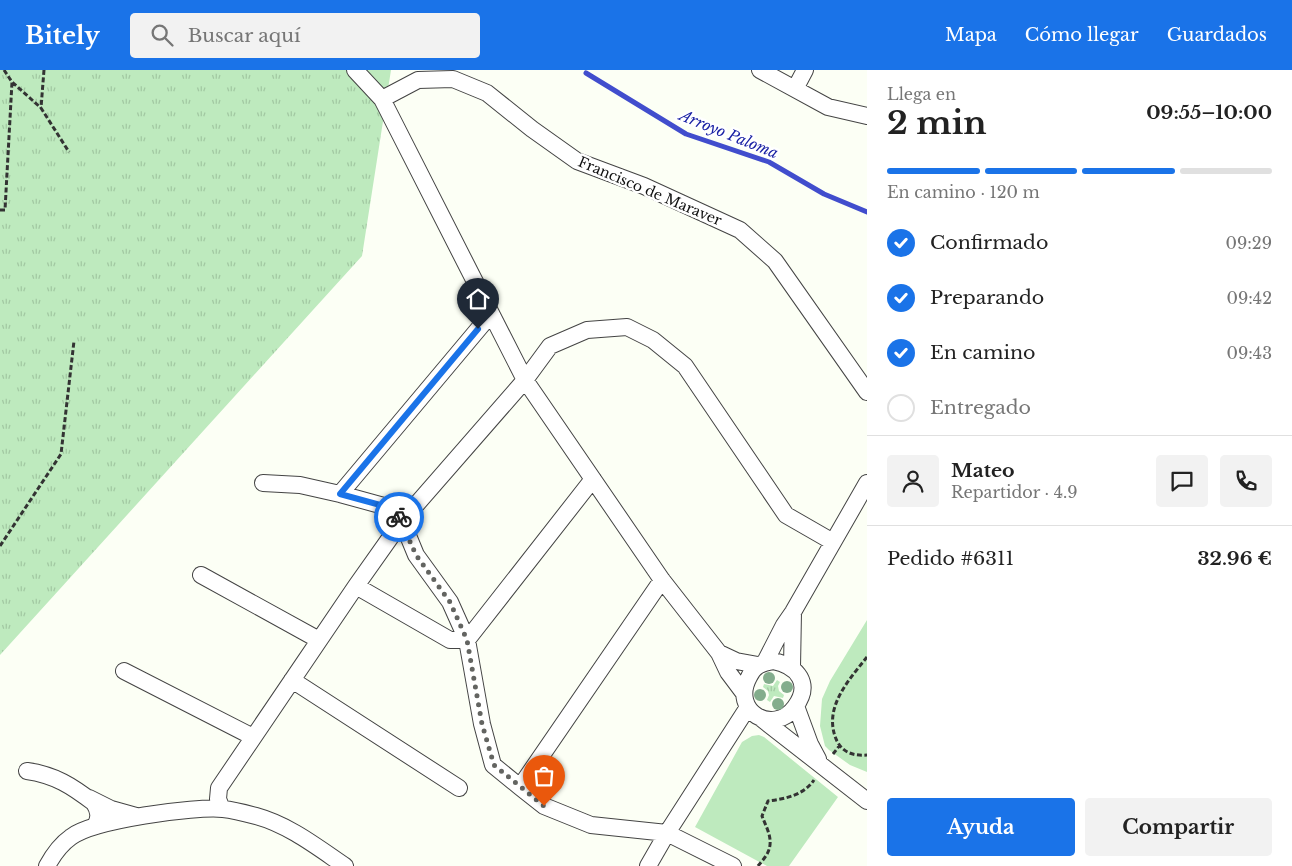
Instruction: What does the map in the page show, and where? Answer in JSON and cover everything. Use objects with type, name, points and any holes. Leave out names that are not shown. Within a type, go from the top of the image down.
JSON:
[{"type":"street","points":[[355,70],[382,99],[525,380],[662,580],[719,654],[752,713],[867,801]]},
{"type":"street","points":[[760,70],[828,106],[867,116]]},
{"type":"street","points":[[795,89],[805,70]]},
{"type":"street","name":"Francisco de Maraver","points":[[382,99],[418,80],[453,79],[487,93],[532,129],[577,160],[644,186],[740,230],[775,262],[867,392]]},
{"type":"street","points":[[340,494],[491,314]]},
{"type":"street","points":[[222,809],[218,799],[219,788],[402,521],[525,380],[550,346],[586,330],[627,327],[654,340],[685,366],[786,515],[833,542]]},
{"type":"street","points":[[467,640],[593,479]]},
{"type":"street","points":[[263,483],[300,485],[340,494],[391,508],[402,521],[416,555],[450,602],[467,640],[482,724],[494,765],[520,787],[544,806],[591,825],[667,833],[733,866]]},
{"type":"street","points":[[761,664],[867,483]]},
{"type":"street","points":[[201,575],[319,640]]},
{"type":"street","points":[[520,787],[662,580]]},
{"type":"street","points":[[356,586],[450,640],[467,640]]},
{"type":"street","points":[[792,667],[793,612]]},
{"type":"street","points":[[719,654],[736,661],[761,664]]},
{"type":"street","points":[[648,866],[745,700],[752,670],[761,664],[773,661],[792,667],[798,673],[803,689],[801,698],[786,716],[776,720],[762,719]]},
{"type":"street","points":[[124,671],[253,737]]},
{"type":"street","points":[[292,680],[459,788]]},
{"type":"street","points":[[796,706],[810,744],[823,766]]},
{"type":"street","points":[[27,771],[56,778],[111,809],[138,817]]},
{"type":"street","points":[[86,796],[97,808],[99,816],[95,826]]},
{"type":"street","points":[[47,866],[59,847],[71,836],[95,826],[138,817],[190,810],[222,809],[257,816],[279,824],[300,835],[345,866]]},
{"type":"path","points":[[4,70],[12,82],[41,108],[69,152]]},
{"type":"path","points":[[41,108],[44,70]]},
{"type":"path","points":[[0,210],[5,210],[12,82]]},
{"type":"path","points":[[0,546],[62,454],[74,341]]},
{"type":"path","points":[[867,657],[841,693],[833,713],[832,723],[840,745],[850,754],[867,755]]},
{"type":"path","points":[[758,866],[769,852],[768,830],[762,816],[768,801],[791,797],[810,786],[840,745]]},
{"type":"green space","points":[[0,70],[391,70],[362,256],[0,655]]},
{"type":"green space","points":[[867,620],[867,772],[850,765],[829,750],[825,746],[820,726],[822,699],[830,681]]},
{"type":"green space","points":[[777,680],[780,682],[778,686],[779,691],[784,695],[783,698],[774,696],[770,702],[767,700],[768,691],[763,687],[764,684],[773,686]]},
{"type":"green space","points":[[759,735],[764,737],[838,797],[789,866],[767,866],[695,827],[742,742],[752,736]]},
{"type":"waterway","name":"Arroyo Paloma","points":[[586,73],[686,134],[769,162],[824,194],[867,212]]},
{"type":"way so far","points":[[399,517],[416,555],[450,602],[467,640],[482,724],[494,765],[544,806]]},
{"type":"route","points":[[399,517],[391,508],[340,494],[478,329]]}]
